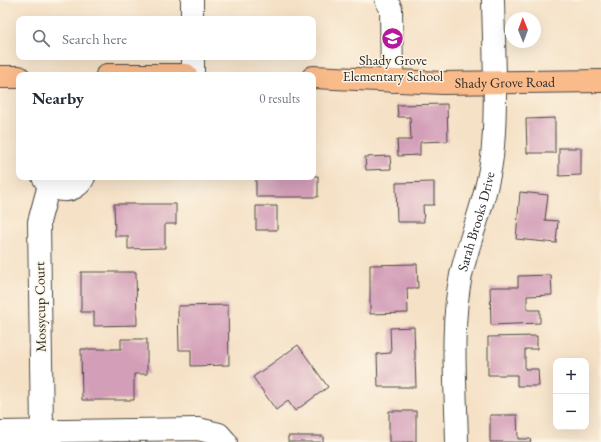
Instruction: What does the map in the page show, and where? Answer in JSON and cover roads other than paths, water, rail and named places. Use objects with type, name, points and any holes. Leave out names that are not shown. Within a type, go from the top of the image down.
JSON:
[{"type":"main road","points":[[0,77],[16,76]]},
{"type":"main road","name":"Shady Grove Road","points":[[316,77],[392,81],[601,81]]},
{"type":"street","points":[[192,0],[192,16]]},
{"type":"street","points":[[386,0],[390,9],[392,81]]},
{"type":"street","name":"Sarah Brooks Drive","points":[[457,442],[455,324],[461,276],[474,228],[486,192],[493,146],[493,0]]},
{"type":"street","points":[[193,60],[193,72]]},
{"type":"street","name":"Mossycup Court","points":[[46,181],[55,189],[70,190],[77,186],[82,180]]},
{"type":"street","name":"Mossycup Court","points":[[42,430],[39,222],[46,181]]},
{"type":"street","points":[[0,432],[42,430],[198,429],[222,438]]},
{"type":"place","name":"Shady Grove Elementary School","points":[[393,38]]}]
